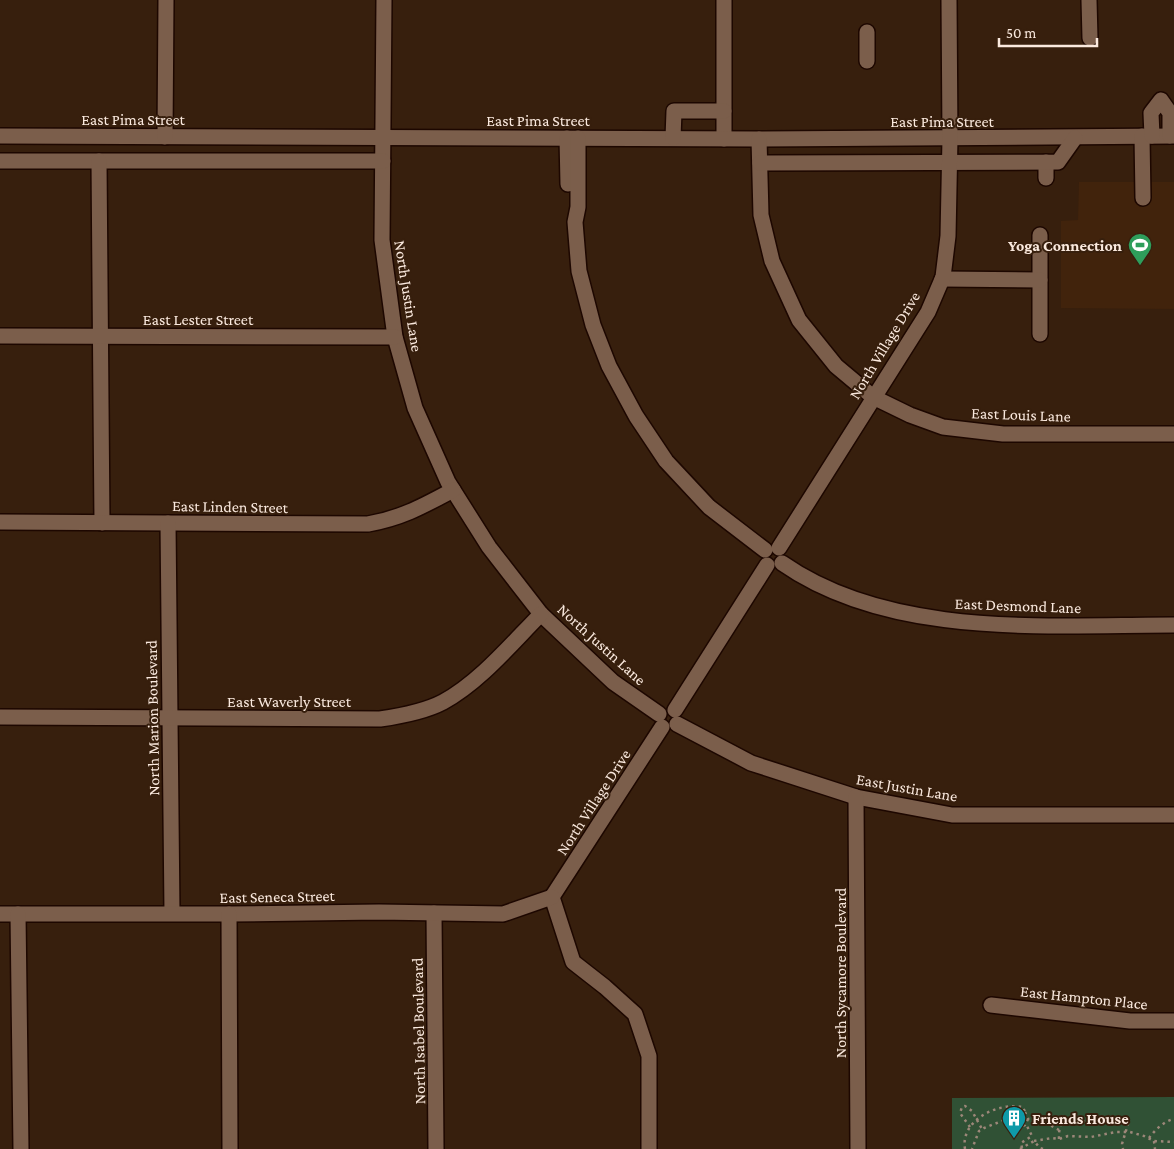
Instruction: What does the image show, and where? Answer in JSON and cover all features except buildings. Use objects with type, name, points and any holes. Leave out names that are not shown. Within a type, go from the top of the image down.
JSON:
[{"type":"street","points":[[165,137],[166,0]]},
{"type":"street","name":"North Justin Lane","points":[[384,0],[382,240],[395,337],[415,408],[448,482],[489,547],[541,614],[613,682],[661,720]]},
{"type":"street","points":[[724,0],[724,139]]},
{"type":"street","points":[[949,0],[950,138]]},
{"type":"street","points":[[1089,0],[1090,38]]},
{"type":"street","points":[[867,32],[867,61]]},
{"type":"street","points":[[1143,198],[1147,136],[1151,113],[1161,100],[1170,113],[1172,136]]},
{"type":"street","points":[[673,138],[674,111],[724,111]]},
{"type":"street","name":"East Pima Street","points":[[0,136],[759,139],[1172,136]]},
{"type":"street","points":[[102,136],[99,336],[102,523]]},
{"type":"street","name":"East Desmond Lane","points":[[572,138],[578,207],[575,222],[579,271],[592,325],[609,366],[636,416],[666,461],[709,507],[773,557],[823,587],[883,608],[943,620],[991,625],[1174,625]]},
{"type":"street","name":"North Village Drive","points":[[676,717],[773,557],[928,312],[942,279],[948,236],[950,138]]},
{"type":"street","points":[[760,162],[1058,162],[1075,138]]},
{"type":"street","name":"East Louis Lane","points":[[759,139],[761,215],[772,261],[799,320],[836,366],[874,397],[910,415],[943,427],[982,432],[1012,434],[1174,434]]},
{"type":"street","points":[[0,161],[383,161]]},
{"type":"street","points":[[1046,162],[1046,178]]},
{"type":"street","points":[[1040,235],[1040,334]]},
{"type":"street","points":[[942,279],[1040,280]]},
{"type":"street","name":"East Lester Street","points":[[0,336],[395,337]]},
{"type":"street","name":"East Linden Street","points":[[0,522],[368,524],[391,520],[418,509],[453,490]]},
{"type":"street","name":"North Marion Boulevard","points":[[168,523],[172,913]]},
{"type":"street","name":"East Waverly Street","points":[[0,717],[380,719],[405,715],[442,702],[462,690],[541,614]]},
{"type":"street","points":[[661,720],[669,729],[676,717]]},
{"type":"street","name":"East Justin Lane","points":[[676,717],[751,762],[856,797],[952,815],[1174,815]]},
{"type":"street","name":"North Village Drive","points":[[552,896],[661,720]]},
{"type":"street","name":"North Sycamore Boulevard","points":[[856,797],[858,1149]]},
{"type":"street","points":[[552,896],[573,962],[635,1014],[649,1056],[649,1149]]},
{"type":"street","name":"East Seneca Street","points":[[0,914],[434,912],[503,914],[552,896]]},
{"type":"street","name":"North Isabel Boulevard","points":[[434,912],[436,1149]]},
{"type":"street","points":[[18,914],[21,1149]]},
{"type":"street","points":[[229,914],[230,1149]]},
{"type":"street","name":"East Hampton Place","points":[[991,1005],[1130,1022],[1174,1021]]},
{"type":"path","points":[[965,1149],[965,1140],[970,1127],[988,1112],[1007,1106],[1023,1107],[1028,1119],[1026,1124],[1018,1128],[1012,1135]]},
{"type":"path","points":[[970,1127],[960,1113],[962,1107],[969,1108],[982,1129]]},
{"type":"path","points":[[972,1149],[979,1131],[1026,1112]]},
{"type":"path","points":[[1010,1118],[1018,1128]]},
{"type":"path","points":[[1059,1139],[1059,1130],[1062,1123],[1067,1119],[1077,1118],[1098,1123],[1105,1120],[1120,1122],[1128,1124],[1122,1144],[1123,1149]]},
{"type":"path","points":[[1028,1119],[1039,1119],[1059,1130]]},
{"type":"path","points":[[1149,1138],[1155,1129],[1174,1119]]},
{"type":"path","points":[[1026,1124],[1032,1136],[1020,1143],[1021,1148],[1034,1141],[1052,1138],[1059,1139],[1068,1136],[1091,1137],[1116,1132],[1126,1132],[1154,1141],[1174,1142]]},
{"type":"path","points":[[1034,1141],[1043,1149]]},
{"type":"path","points":[[1154,1141],[1155,1149]]},
{"type":"shaded area","points":[[1079,182],[1174,182],[1174,309],[1061,308],[1061,221],[1078,220]]},
{"type":"green space","points":[[1174,1097],[1174,1149],[952,1149],[952,1098]]},
{"type":"place","name":"Yoga Connection","points":[[1140,266]]},
{"type":"place","name":"Friends House","points":[[1014,1139]]}]
